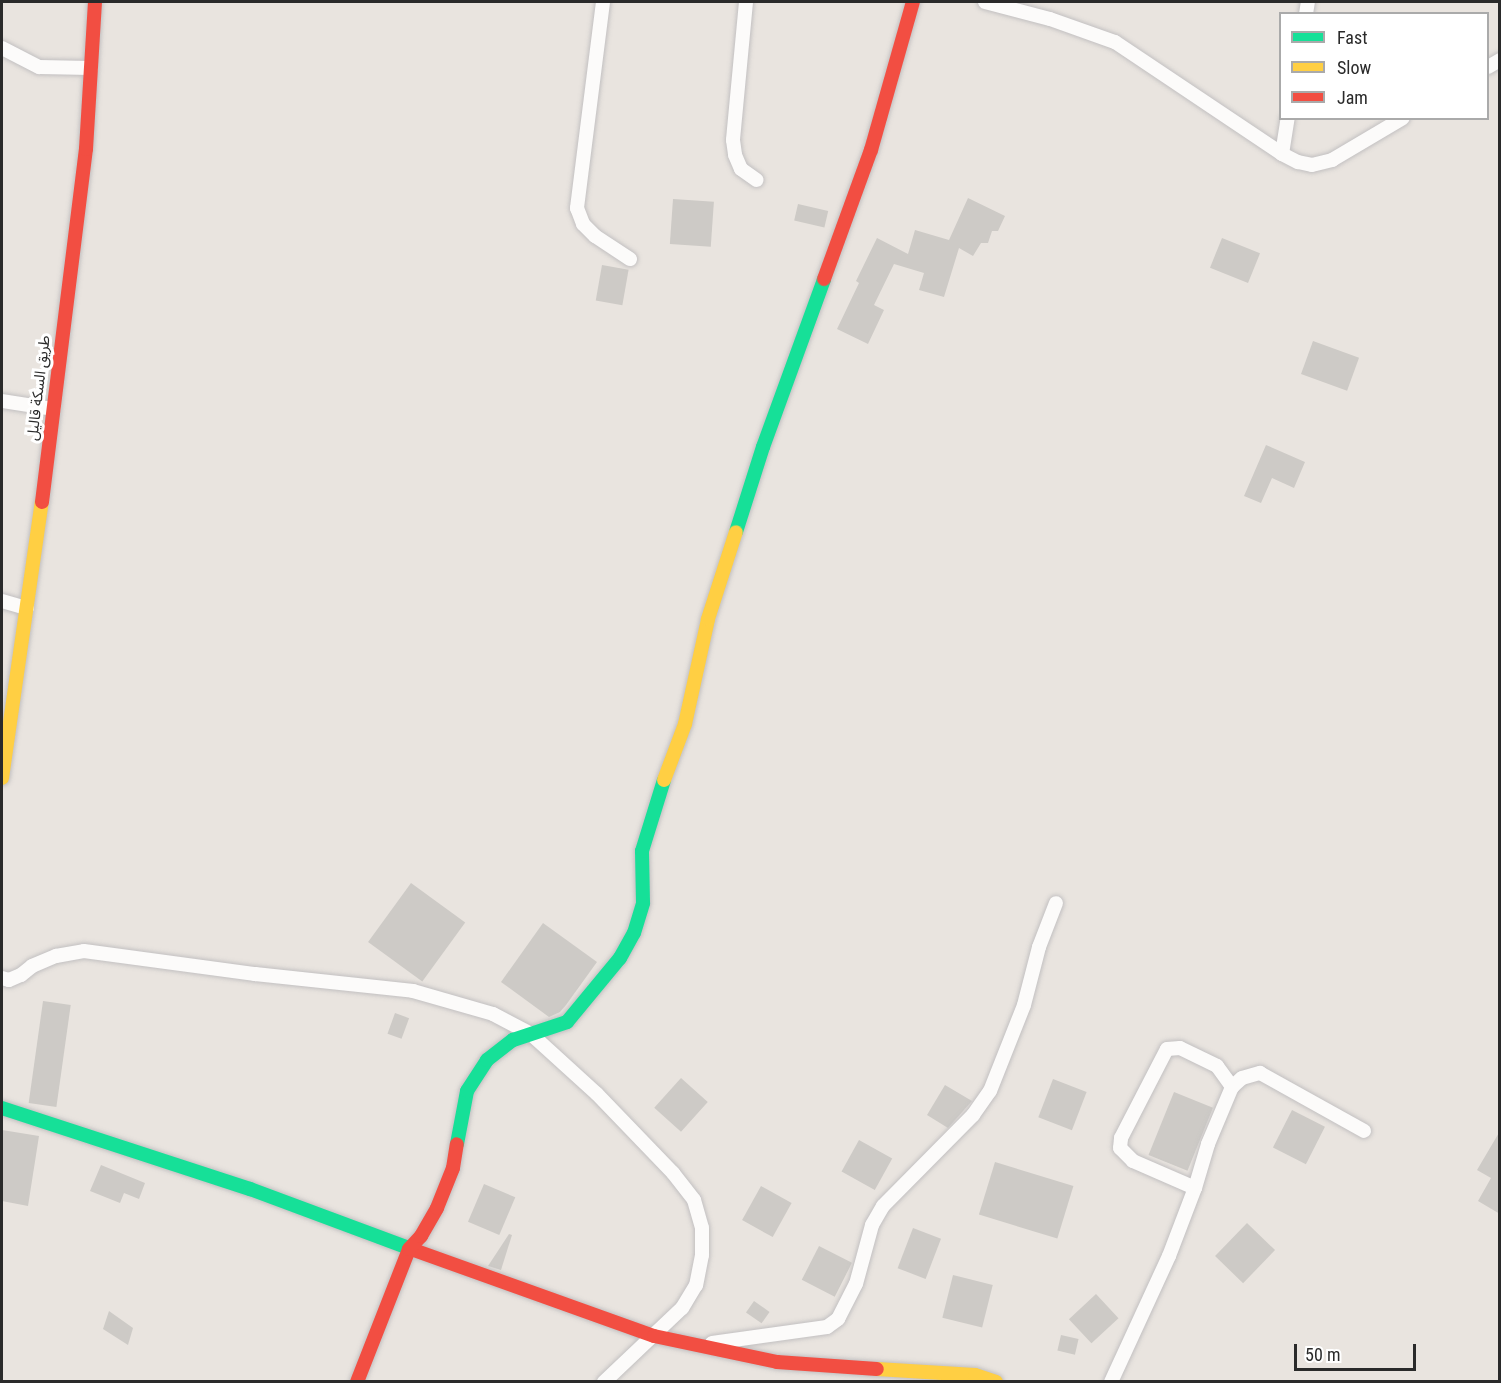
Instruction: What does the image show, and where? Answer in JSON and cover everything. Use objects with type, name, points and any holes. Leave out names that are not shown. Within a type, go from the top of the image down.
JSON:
[{"type":"street","name":"طريق السكة قاليل","points":[[2,778],[27,609],[86,149],[95,2]]},
{"type":"street","points":[[603,2],[577,208],[583,224],[595,236],[630,259]]},
{"type":"street","points":[[746,2],[733,140],[735,155],[741,169],[757,180]]},
{"type":"street","points":[[357,1382],[409,1249],[421,1236],[437,1208],[453,1168],[467,1091],[487,1060],[513,1040],[567,1022],[620,958],[634,933],[643,903],[642,851],[649,822],[686,724],[708,619],[763,447],[871,150],[913,2]]},
{"type":"street","points":[[985,2],[1050,19],[1115,42],[1282,154],[1312,165],[1332,160],[1400,120]]},
{"type":"street","points":[[2,48],[39,67],[91,68]]},
{"type":"street","points":[[1282,154],[1288,120]]},
{"type":"street","points":[[2,401],[53,410]]},
{"type":"street","points":[[2,601],[27,609]]},
{"type":"street","points":[[692,1345],[800,1332],[827,1327],[838,1319],[856,1284],[872,1225],[883,1206],[973,1115],[990,1091],[1024,1005],[1039,947],[1056,903]]},
{"type":"street","points":[[2,978],[9,980],[32,966],[56,957],[84,951],[255,974],[413,991],[493,1014],[531,1034],[597,1094],[673,1173],[694,1200],[702,1228],[702,1256],[696,1285],[682,1308],[604,1382]]},
{"type":"street","points":[[1195,1188],[1133,1161],[1120,1148],[1121,1138],[1167,1049],[1180,1048],[1217,1066],[1232,1087]]},
{"type":"street","points":[[1111,1382],[1169,1256],[1195,1188],[1198,1173],[1232,1087],[1242,1078],[1260,1073],[1364,1131]]},
{"type":"street","points":[[2,1108],[250,1189],[409,1249],[654,1336],[777,1362],[973,1378],[996,1382]]},
{"type":"building","points":[[968,198],[1005,216],[998,231],[992,231],[988,243],[981,243],[973,256],[959,248],[944,297],[919,290],[924,273],[894,264],[874,305],[884,310],[868,344],[837,329],[859,283],[856,281],[877,238],[908,254],[915,230],[949,240]]},
{"type":"building","points":[[673,199],[714,202],[711,247],[670,244]]},
{"type":"building","points":[[798,204],[828,211],[824,228],[794,221]]},
{"type":"building","points":[[1222,238],[1260,253],[1248,283],[1210,268]]},
{"type":"building","points":[[602,265],[629,270],[622,305],[596,300]]},
{"type":"building","points":[[1313,341],[1359,358],[1347,391],[1301,374]]},
{"type":"building","points":[[1266,445],[1305,462],[1294,488],[1272,478],[1261,503],[1244,496]]},
{"type":"building","points":[[411,883],[465,922],[422,981],[368,942]]},
{"type":"building","points":[[543,923],[597,962],[560,1012],[549,1017],[501,982]]},
{"type":"building","points":[[43,1001],[71,1005],[56,1107],[29,1103]]},
{"type":"building","points":[[395,1013],[409,1018],[402,1039],[387,1034]]},
{"type":"building","points":[[681,1078],[708,1102],[681,1132],[654,1108]]},
{"type":"building","points":[[1053,1079],[1087,1092],[1072,1130],[1038,1117]]},
{"type":"building","points":[[945,1085],[972,1101],[948,1128],[927,1115]]},
{"type":"building","points":[[1174,1092],[1213,1108],[1187,1171],[1149,1155]]},
{"type":"building","points":[[1292,1110],[1325,1127],[1306,1164],[1273,1147]]},
{"type":"building","points":[[2,1130],[39,1136],[28,1206],[2,1201]]},
{"type":"building","points":[[1500,1131],[1500,1214],[1478,1201],[1491,1178],[1477,1170]]},
{"type":"building","points":[[859,1140],[892,1158],[875,1190],[842,1171]]},
{"type":"building","points":[[995,1162],[1073,1186],[1057,1239],[979,1215]]},
{"type":"building","points":[[101,1165],[145,1183],[139,1199],[124,1193],[120,1203],[90,1191]]},
{"type":"building","points":[[484,1184],[515,1197],[499,1235],[468,1222]]},
{"type":"building","points":[[761,1186],[792,1203],[773,1237],[742,1220]]},
{"type":"building","points":[[1247,1223],[1275,1250],[1243,1283],[1215,1256]]},
{"type":"building","points":[[913,1228],[941,1239],[926,1279],[898,1268]]},
{"type":"building","points":[[509,1234],[512,1235],[501,1270],[488,1266]]},
{"type":"building","points":[[819,1246],[852,1263],[835,1297],[802,1280]]},
{"type":"building","points":[[953,1275],[993,1285],[982,1328],[942,1318]]},
{"type":"building","points":[[1096,1294],[1119,1318],[1091,1343],[1069,1319]]},
{"type":"building","points":[[754,1301],[770,1312],[762,1323],[746,1312]]},
{"type":"building","points":[[109,1311],[133,1328],[128,1345],[103,1329]]},
{"type":"building","points":[[1061,1335],[1079,1339],[1075,1355],[1057,1351]]},
{"type":"traffic: fast","points":[[736,532],[763,447],[824,279]]},
{"type":"traffic: fast","points":[[457,1144],[467,1091],[487,1060],[513,1040],[567,1022],[620,958],[634,933],[643,903],[642,851],[664,780]]},
{"type":"traffic: fast","points":[[2,1108],[250,1189],[411,1249]]},
{"type":"traffic: slow","points":[[2,778],[42,502]]},
{"type":"traffic: slow","points":[[664,780],[685,724],[708,619],[736,532]]},
{"type":"traffic: slow","points":[[877,1369],[975,1375],[996,1382]]},
{"type":"traffic: jam","points":[[42,502],[86,149],[95,2]]},
{"type":"traffic: jam","points":[[824,279],[871,150],[913,2]]},
{"type":"traffic: jam","points":[[357,1382],[409,1249],[421,1236],[437,1208],[453,1168],[457,1144]]},
{"type":"traffic: jam","points":[[411,1249],[654,1336],[777,1362],[877,1369]]}]
